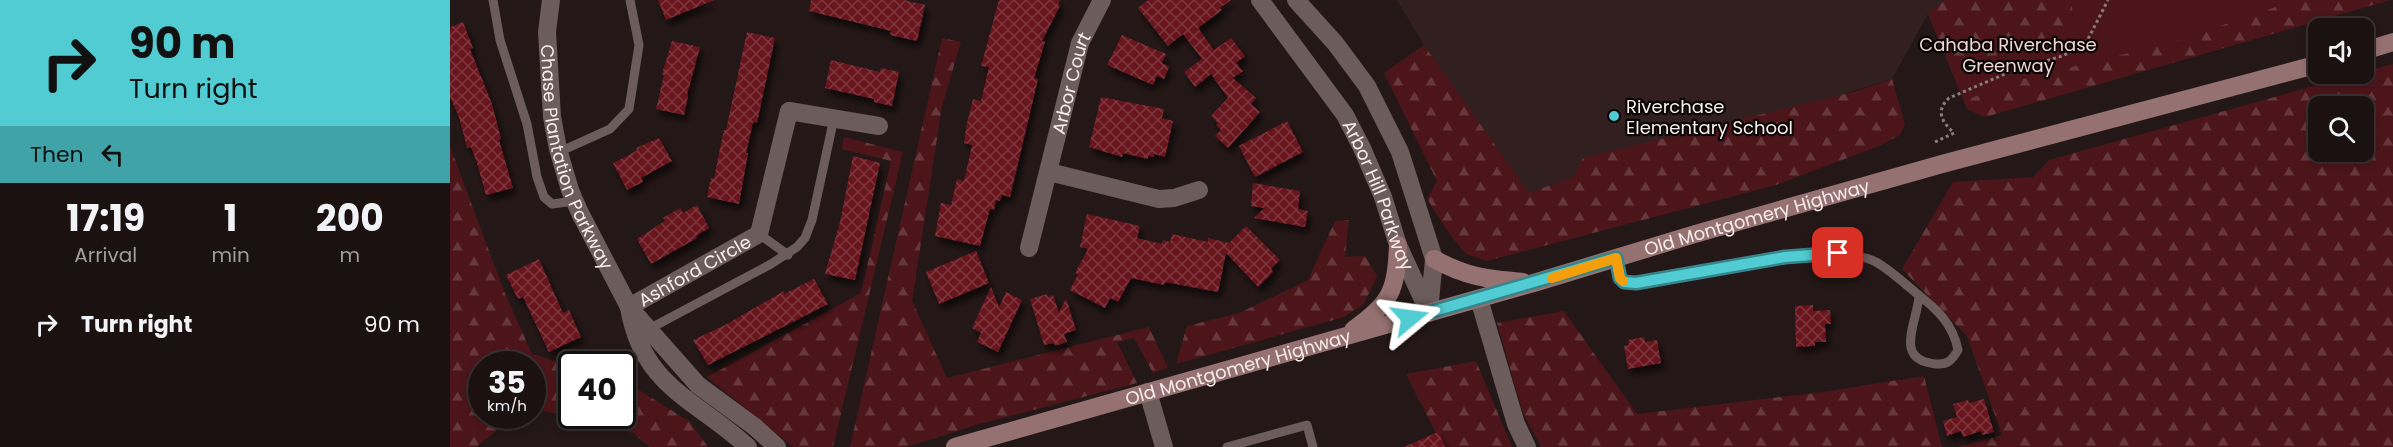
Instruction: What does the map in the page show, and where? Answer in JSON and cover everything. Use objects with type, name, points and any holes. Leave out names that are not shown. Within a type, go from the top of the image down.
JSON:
[{"type":"street","name":"Chase Plantation Parkway","points":[[551,0],[547,32],[552,117],[559,152],[575,201],[629,307],[677,364],[698,385],[755,426],[777,447]]},
{"type":"street","name":"Arbor Court","points":[[1029,248],[1080,43],[1102,0]]},
{"type":"street","name":"Arbor Hill Parkway","points":[[1260,0],[1345,115],[1383,197],[1398,245],[1429,313]]},
{"type":"street","name":"Arbor Hill Parkway","points":[[1296,0],[1335,43],[1366,86],[1400,152],[1434,259],[1429,313]]},
{"type":"street","points":[[2374,48],[2393,42]]},
{"type":"street","name":"Old Montgomery Highway","points":[[955,447],[1479,299],[1942,164],[2308,67]]},
{"type":"street","name":"Ashford Circle","points":[[629,307],[759,234],[789,111],[879,126]]},
{"type":"street","points":[[1049,172],[1159,199],[1174,198],[1199,190]]},
{"type":"street","points":[[1343,336],[1371,317],[1384,304],[1393,290],[1397,275],[1398,245]]},
{"type":"street","points":[[1434,259],[1455,270],[1482,279],[1537,282]]},
{"type":"street","points":[[1479,299],[1516,424],[1527,447]]},
{"type":"street","name":"Chase Plantation Parkway","points":[[629,307],[633,330],[639,346],[663,378],[681,396],[748,447]]},
{"type":"street","points":[[1148,392],[1164,447]]},
{"type":"lane","points":[[493,0],[500,40],[527,124],[537,177],[544,197],[552,204],[575,201]]},
{"type":"lane","points":[[559,152],[610,129],[629,109],[639,45],[630,0]]},
{"type":"lane","points":[[649,329],[788,255],[805,238],[812,220],[834,118]]},
{"type":"lane","points":[[759,234],[788,255]]},
{"type":"lane","points":[[1616,258],[1620,278],[1624,282],[1636,283],[1785,257],[1838,253],[1875,262],[1919,295],[1944,316],[1955,336],[1958,350],[1952,360],[1942,365],[1921,361],[1913,355],[1909,343],[1919,295]]},
{"type":"lane","points":[[1227,447],[1307,425],[1313,447]]},
{"type":"path","points":[[1935,142],[1954,133],[1943,123],[1940,114],[1942,104],[1949,98],[1994,78],[2062,56],[2085,45],[2108,0]]},
{"type":"shaded area","name":"Riverchase Elementary School","points":[[1397,0],[1945,0],[1928,14],[1892,79],[1574,177],[1529,194],[1424,45]]},
{"type":"green space","name":"Cahaba Riverchase Greenway","points":[[1945,0],[2390,0],[2328,18],[2308,18],[2308,24],[1985,117],[1967,109],[1928,14]]},
{"type":"green space","points":[[1945,0],[2070,0],[2073,12],[2062,31],[1953,74],[1928,14]]},
{"type":"green space","points":[[2296,0],[2390,0],[2328,18],[2308,18],[2308,24],[1985,117],[1967,109],[1969,99],[2011,82],[2173,42]]},
{"type":"green space","points":[[942,38],[961,42],[942,106],[912,301],[947,378],[1149,327],[1168,368],[1153,373],[1134,338],[1117,342],[1137,383],[979,424],[907,447],[850,447]]},
{"type":"green space","points":[[1424,45],[1529,193],[1574,177],[1583,158],[1857,91],[1892,79],[1905,124],[1900,135],[1879,146],[1776,185],[1487,261],[1466,254],[1451,236],[1427,199],[1437,181],[1384,73]]},
{"type":"green space","points":[[2393,64],[2393,447],[1958,447],[2002,435],[1967,336],[1902,269],[1953,182],[2033,177],[2049,160],[2321,84],[2374,84],[2374,69]]},
{"type":"green space","points":[[844,137],[903,152],[833,447],[793,447],[707,377],[861,293],[891,161],[841,149]]},
{"type":"green space","points":[[450,146],[504,291],[531,351],[468,351],[468,429],[499,429],[476,447],[450,447]]},
{"type":"green space","points":[[1349,220],[1345,257],[1365,256],[1377,276],[1364,304],[1344,317],[1176,364],[1187,326],[1239,313],[1308,280],[1335,221]]},
{"type":"green space","points":[[1564,311],[1637,414],[1823,392],[1924,376],[1942,447],[1541,447],[1523,413],[1497,323]]},
{"type":"green space","points":[[546,358],[558,362],[558,414],[546,411]]},
{"type":"green space","points":[[1476,361],[1512,447],[1443,447],[1406,374]]},
{"type":"green space","points":[[636,388],[690,422],[708,447],[650,447],[633,433],[617,429],[636,429]]},
{"type":"building","points":[[658,0],[714,0],[666,20]]},
{"type":"building","points":[[811,0],[904,0],[925,5],[917,41],[890,35],[891,31],[809,11]]},
{"type":"building","points":[[999,0],[1060,0],[1058,4],[1060,6],[1042,41],[1045,42],[1034,78],[1038,79],[1010,197],[1002,195],[1000,201],[996,200],[994,210],[990,209],[980,246],[935,236],[941,203],[951,205],[957,179],[964,181],[972,145],[964,143],[967,123],[973,99],[981,101],[989,67],[981,66]]},
{"type":"building","points":[[1148,0],[1231,0],[1220,8],[1222,10],[1198,28],[1214,50],[1231,38],[1245,56],[1236,63],[1243,71],[1233,78],[1256,98],[1251,104],[1260,112],[1228,148],[1215,136],[1221,130],[1211,116],[1228,98],[1211,74],[1195,87],[1184,72],[1202,59],[1183,34],[1168,46],[1138,8]]},
{"type":"building","points":[[463,22],[473,48],[470,49],[492,104],[501,139],[499,140],[513,188],[486,195],[477,163],[471,147],[467,148],[459,117],[450,97],[450,27]]},
{"type":"building","points":[[747,32],[775,38],[757,123],[753,122],[746,153],[748,153],[739,204],[707,197],[711,178],[714,179],[724,130],[726,130]]},
{"type":"building","points":[[1122,35],[1166,54],[1162,63],[1169,67],[1164,79],[1157,76],[1153,85],[1107,65]]},
{"type":"building","points":[[672,41],[700,47],[684,115],[656,109],[664,75],[662,74]]},
{"type":"building","points":[[831,60],[880,72],[881,68],[899,72],[892,106],[874,102],[874,99],[825,88]]},
{"type":"building","points":[[1101,97],[1164,109],[1162,118],[1173,121],[1165,157],[1154,154],[1154,157],[1148,156],[1148,159],[1123,153],[1122,157],[1089,147]]},
{"type":"building","points":[[1287,121],[1303,152],[1255,177],[1239,146]]},
{"type":"building","points":[[659,138],[672,161],[641,178],[643,182],[627,190],[613,163],[637,150],[636,148]]},
{"type":"building","points":[[853,156],[880,163],[855,280],[825,274],[840,222]]},
{"type":"building","points":[[1253,183],[1300,191],[1298,209],[1308,211],[1305,227],[1254,218],[1264,208],[1251,206]]},
{"type":"building","points":[[697,205],[709,228],[696,236],[697,238],[651,264],[637,239],[665,221],[663,218],[680,208],[683,213]]},
{"type":"building","points":[[1087,214],[1140,226],[1137,238],[1162,244],[1163,240],[1170,242],[1172,234],[1208,242],[1208,238],[1229,243],[1246,226],[1280,260],[1271,269],[1273,272],[1258,287],[1226,253],[1218,292],[1131,278],[1118,302],[1110,298],[1105,308],[1070,290],[1078,274],[1075,273],[1088,249],[1080,247]]},
{"type":"building","points":[[976,251],[989,283],[939,304],[926,272]]},
{"type":"building","points":[[539,259],[563,313],[569,310],[581,337],[549,352],[523,297],[518,299],[506,275]]},
{"type":"building","points":[[814,279],[828,304],[708,365],[693,340],[725,325],[784,291],[784,294]]},
{"type":"building","points":[[991,287],[999,307],[1006,292],[1022,300],[998,352],[977,342],[981,333],[972,328]]},
{"type":"building","points":[[1047,294],[1048,297],[1053,295],[1059,313],[1066,298],[1076,330],[1064,334],[1067,342],[1055,346],[1054,343],[1044,345],[1030,299]]},
{"type":"building","points":[[1813,305],[1813,311],[1830,310],[1831,324],[1825,324],[1826,342],[1815,342],[1815,346],[1796,347],[1795,306]]},
{"type":"building","points":[[1644,337],[1645,342],[1657,340],[1661,363],[1628,369],[1624,346],[1629,345],[1628,340]]},
{"type":"building","points":[[1984,399],[1994,432],[1982,435],[1981,431],[1963,437],[1961,431],[1947,436],[1943,421],[1957,417],[1953,404]]},
{"type":"building","points":[[1438,432],[1445,447],[1404,447]]},
{"type":"slow traffic","points":[[1552,278],[1616,258],[1620,278],[1623,281]]},
{"type":"place","name":"Riverchase Elementary School","points":[[1614,116]]},
{"type":"route","points":[[1410,318],[1616,258],[1620,278],[1624,282],[1636,283],[1785,257],[1838,253]]}]
